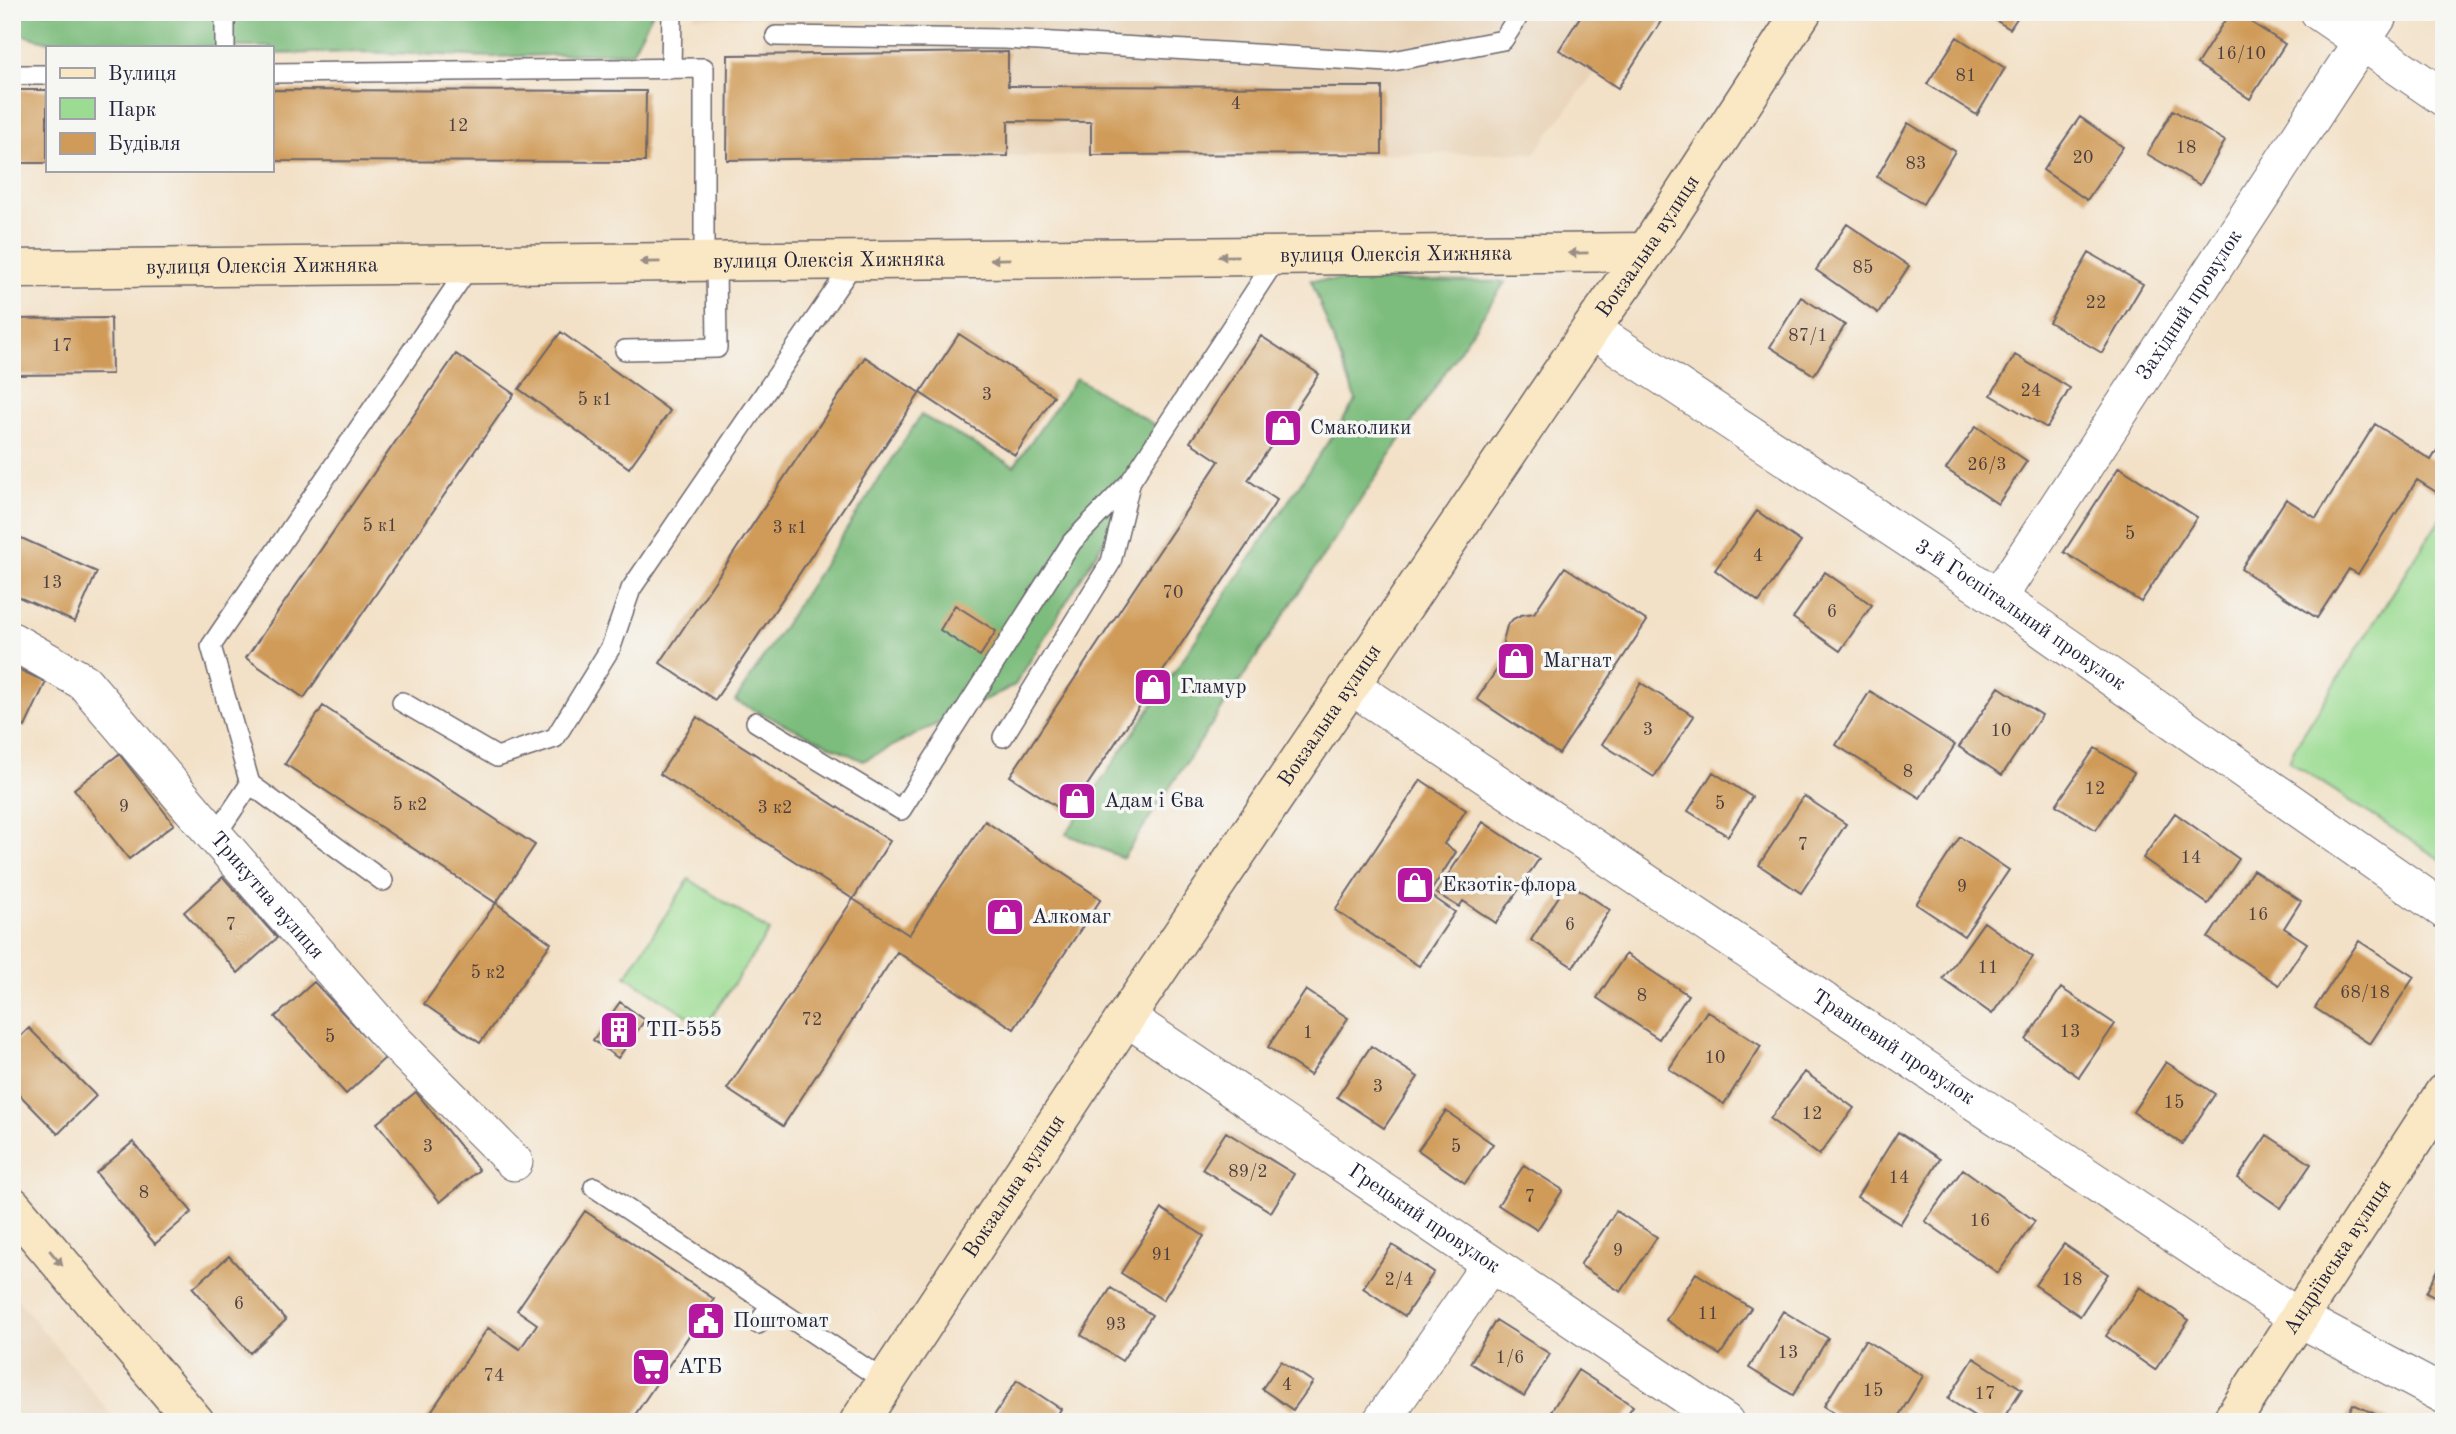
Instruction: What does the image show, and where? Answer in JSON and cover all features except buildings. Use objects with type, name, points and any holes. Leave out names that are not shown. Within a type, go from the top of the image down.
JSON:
[{"type":"street","name":"Вокзальна вулиця","points":[[859,1422],[1126,1017],[1591,329],[1646,252],[1802,12]]},
{"type":"street","points":[[2319,12],[2371,26],[2444,98]]},
{"type":"street","name":"Західний провулок","points":[[1998,598],[2371,26]]},
{"type":"street","name":"вулиця Олексія Хижняка","points":[[12,269],[1646,252]]},
{"type":"street","name":"3-й Госпітальний провулок","points":[[1591,329],[1998,598],[2444,910]]},
{"type":"street","name":"Трикутна вулиця","points":[[12,641],[85,682],[393,1040],[514,1162]]},
{"type":"street","name":"Травневий провулок","points":[[1350,685],[2299,1318],[2444,1395]]},
{"type":"street","name":"Грецький провулок","points":[[1126,1017],[1724,1422]]},
{"type":"street","name":"Андріївська вулиця","points":[[2231,1422],[2444,1093]]},
{"type":"street","points":[[12,1206],[195,1422]]},
{"type":"street","points":[[1381,1422],[1490,1264]]},
{"type":"lane","points":[[225,12],[225,46]]},
{"type":"lane","points":[[671,69],[672,12]]},
{"type":"lane","points":[[776,36],[1005,38],[1388,62],[1503,40],[1521,12]]},
{"type":"lane","points":[[273,73],[704,68],[710,262],[717,348],[625,350]]},
{"type":"lane","points":[[12,75],[46,75]]},
{"type":"lane","points":[[757,722],[901,810],[1072,542],[1130,482],[1278,256]]},
{"type":"lane","points":[[402,702],[497,757],[555,738],[611,648],[631,589],[855,261]]},
{"type":"lane","points":[[383,881],[250,784],[211,646],[471,264]]},
{"type":"lane","points":[[1003,737],[1111,562],[1130,482]]},
{"type":"lane","points":[[215,836],[250,784]]},
{"type":"lane","points":[[594,1187],[886,1382]]},
{"type":"lane","points":[[758,1324],[771,1305]]},
{"type":"shaded area","points":[[694,12],[1667,12],[1618,88],[1594,73],[1535,153],[727,160],[728,55],[762,54],[764,17],[694,17]]},
{"type":"shaded area","points":[[12,1292],[117,1422],[12,1422]]},
{"type":"green space","points":[[12,12],[653,12],[632,52],[493,57],[362,52],[273,54],[273,46],[64,46],[12,32]]},
{"type":"green space","points":[[1311,280],[1505,282],[1123,858],[1066,834],[1356,400]]},
{"type":"green space","points":[[1076,378],[1170,434],[1015,685],[863,761],[735,701],[921,415],[1014,466]]},
{"type":"green space","points":[[2443,514],[2444,862],[2289,761],[2295,747]]},
{"type":"green space","points":[[689,879],[769,931],[705,1027],[626,976]]},
{"type":"place","name":"Смаколики","points":[[1283,428]]},
{"type":"place","name":"Магнат","points":[[1516,661]]},
{"type":"place","name":"Гламур","points":[[1153,687]]},
{"type":"place","name":"Адам і Єва","points":[[1077,801]]},
{"type":"place","name":"Екзотік-флора","points":[[1415,885]]},
{"type":"place","name":"Алкомаг","points":[[1005,917]]},
{"type":"place","name":"ТП-555","points":[[619,1030]]},
{"type":"place","name":"Поштомат","points":[[706,1321]]},
{"type":"place","name":"АТБ","points":[[651,1367]]}]
